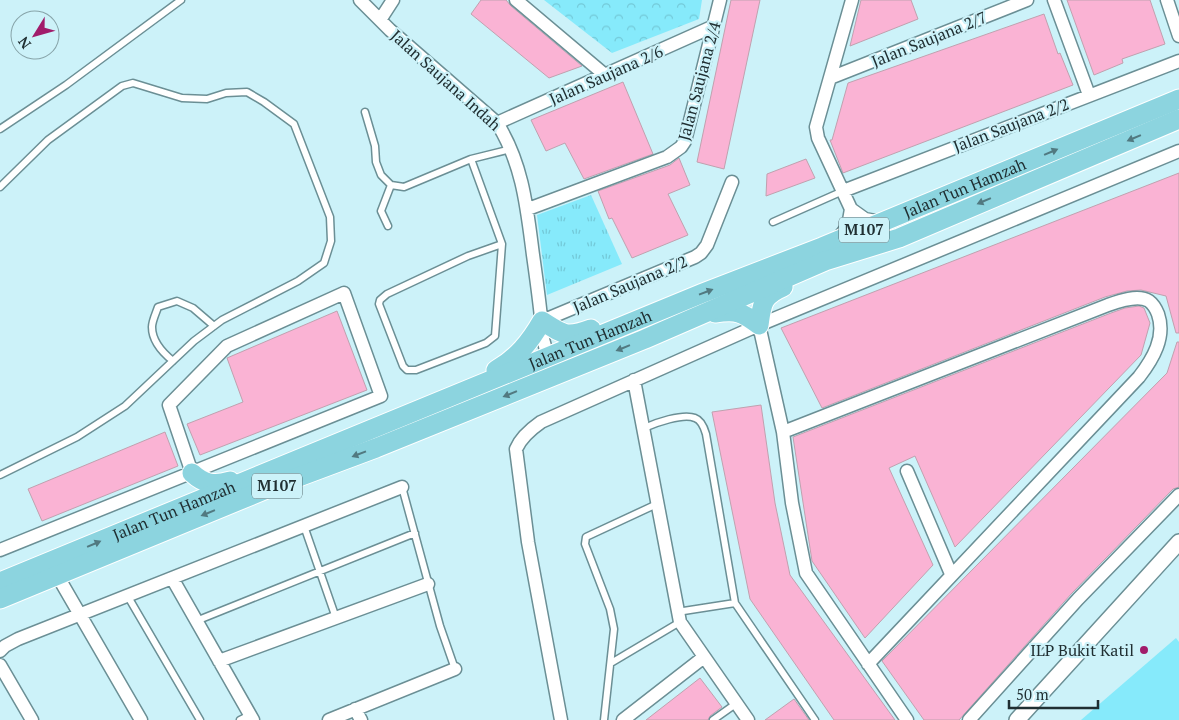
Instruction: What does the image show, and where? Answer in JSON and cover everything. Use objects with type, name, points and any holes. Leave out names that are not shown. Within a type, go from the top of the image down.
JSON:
[{"type":"main road","name":"Jalan Tun Hamzah","points":[[0,582],[683,301],[836,242],[1178,98]]},
{"type":"main road","name":"Jalan Tun Hamzah","points":[[0,598],[645,339],[825,261],[899,238],[1179,119]]},
{"type":"main road","points":[[645,339],[716,313],[735,311],[745,315],[759,325],[762,304],[767,296],[816,272],[899,238]]},
{"type":"main road","points":[[415,411],[504,365],[530,341],[542,321],[568,335],[576,335],[683,301]]},
{"type":"main road","points":[[192,473],[208,484],[221,484],[278,467]]},
{"type":"main road","points":[[132,528],[183,496],[190,488],[192,473]]},
{"type":"main road","points":[[0,574],[68,554]]},
{"type":"main road","points":[[0,608],[49,578]]},
{"type":"street","name":"Jalan Saujana Indah","points":[[360,0],[380,20],[497,123],[511,149],[520,172],[528,209],[543,339],[555,375]]},
{"type":"street","points":[[380,20],[393,0]]},
{"type":"street","points":[[516,0],[605,75]]},
{"type":"street","name":"Jalan Saujana 2/4","points":[[528,209],[667,157],[682,147],[720,0]]},
{"type":"street","points":[[852,0],[816,126],[818,138],[851,209],[865,219],[883,222]]},
{"type":"street","name":"Jalan Saujana 2/7","points":[[830,78],[1028,0]]},
{"type":"street","points":[[1054,0],[1089,95]]},
{"type":"street","points":[[1167,0],[1179,36]]},
{"type":"street","name":"Jalan Saujana 2/6","points":[[497,123],[714,26]]},
{"type":"street","name":"Jalan Saujana 2/2","points":[[843,191],[1179,60]]},
{"type":"street","points":[[561,720],[528,542],[516,449],[519,442],[530,430],[541,422],[759,325],[1179,151]]},
{"type":"street","name":"Jalan Saujana 2/2","points":[[542,321],[701,253],[707,245],[732,182]]},
{"type":"street","points":[[836,242],[848,226],[851,209]]},
{"type":"street","points":[[0,550],[192,473],[381,396],[344,293],[226,346],[169,405],[192,473]]},
{"type":"street","points":[[783,432],[1108,305],[1130,299],[1149,301],[1156,308],[1160,319],[1161,332],[1158,344],[1149,363],[1139,377],[868,664]]},
{"type":"street","points":[[759,325],[783,432],[792,502],[806,573],[908,720]]},
{"type":"street","points":[[634,380],[678,617],[748,720]]},
{"type":"street","points":[[907,471],[951,574]]},
{"type":"street","points":[[0,651],[4,646],[18,638],[402,487]]},
{"type":"street","points":[[969,720],[1078,599],[1179,495]]},
{"type":"street","points":[[1017,720],[1179,542]]},
{"type":"street","points":[[49,578],[80,614],[141,720]]},
{"type":"street","points":[[172,578],[220,661],[248,718]]},
{"type":"street","points":[[220,661],[428,584]]},
{"type":"street","points":[[623,720],[704,657]]},
{"type":"street","points":[[0,665],[32,720]]},
{"type":"street","points":[[329,720],[358,715],[455,669]]},
{"type":"lane","points":[[0,129],[66,85],[182,0]]},
{"type":"lane","points":[[0,187],[48,140],[122,86],[133,83],[182,98],[207,100],[226,93],[247,92],[294,124],[330,218],[331,240],[324,263],[298,281],[222,320],[194,342],[125,406],[77,437],[0,475]]},
{"type":"lane","points":[[365,112],[375,146],[376,162],[381,175],[391,185],[404,187],[471,159],[511,149]]},
{"type":"lane","points":[[471,159],[502,244],[496,331],[492,340],[416,370],[406,370],[382,313],[379,304],[380,300],[387,294],[468,256],[502,244]]},
{"type":"lane","points":[[388,226],[381,211],[391,185]]},
{"type":"lane","points":[[773,222],[843,191]]},
{"type":"lane","points":[[173,361],[159,348],[154,337],[152,328],[158,308],[176,301],[193,308],[214,326]]},
{"type":"lane","points":[[644,428],[662,421],[693,416],[703,426],[706,434],[735,603],[815,720]]},
{"type":"lane","points":[[402,487],[440,626],[455,669]]},
{"type":"lane","points":[[604,720],[611,663],[613,619],[584,540],[586,537],[657,504]]},
{"type":"lane","points":[[304,526],[336,618]]},
{"type":"lane","points":[[196,621],[415,533]]},
{"type":"lane","points":[[127,596],[200,720]]},
{"type":"lane","points":[[611,663],[678,617],[735,603]]},
{"type":"lane","points":[[713,720],[736,703]]},
{"type":"green space","points":[[544,0],[702,0],[699,19],[612,53]]},
{"type":"green space","points":[[591,195],[622,264],[547,295],[537,215]]},
{"type":"green space","points":[[1176,638],[1179,642],[1179,720],[1081,720]]},
{"type":"building","points":[[481,0],[506,0],[582,66],[549,78],[471,14]]},
{"type":"building","points":[[731,0],[760,0],[724,169],[697,162]]},
{"type":"building","points":[[861,0],[911,0],[918,19],[850,46]]},
{"type":"building","points":[[1067,0],[1150,0],[1165,44],[1122,59],[1123,63],[1094,75]]},
{"type":"building","points":[[1044,14],[1058,54],[1060,53],[1073,85],[843,173],[830,140],[832,140],[848,83]]},
{"type":"building","points":[[623,82],[653,154],[584,179],[565,143],[546,151],[531,120]]},
{"type":"building","points":[[679,158],[690,185],[668,194],[688,235],[632,258],[612,218],[609,219],[598,191],[670,165]]},
{"type":"building","points":[[806,159],[815,178],[766,196],[767,174]]},
{"type":"building","points":[[1179,173],[1179,333],[1176,333],[1166,296],[1141,290],[1127,291],[1105,297],[822,408],[781,328]]},
{"type":"building","points":[[1139,306],[1144,308],[1150,323],[1141,355],[955,547],[915,456],[889,468],[933,565],[865,638],[812,561],[793,437],[1111,313]]},
{"type":"building","points":[[337,311],[367,390],[200,455],[187,424],[243,402],[227,358]]},
{"type":"building","points":[[1177,342],[1179,342],[1179,487],[1173,489],[1072,593],[959,720],[924,720],[882,661],[1167,373]]},
{"type":"building","points":[[761,405],[775,503],[790,575],[895,720],[834,720],[750,599],[712,412]]},
{"type":"building","points":[[165,432],[178,466],[42,521],[28,489]]},
{"type":"building","points":[[700,678],[722,707],[710,716],[708,720],[646,720]]},
{"type":"building","points":[[794,699],[809,720],[765,720]]},
{"type":"place","name":"ILP Bukit Katil","points":[[1144,650]]}]
